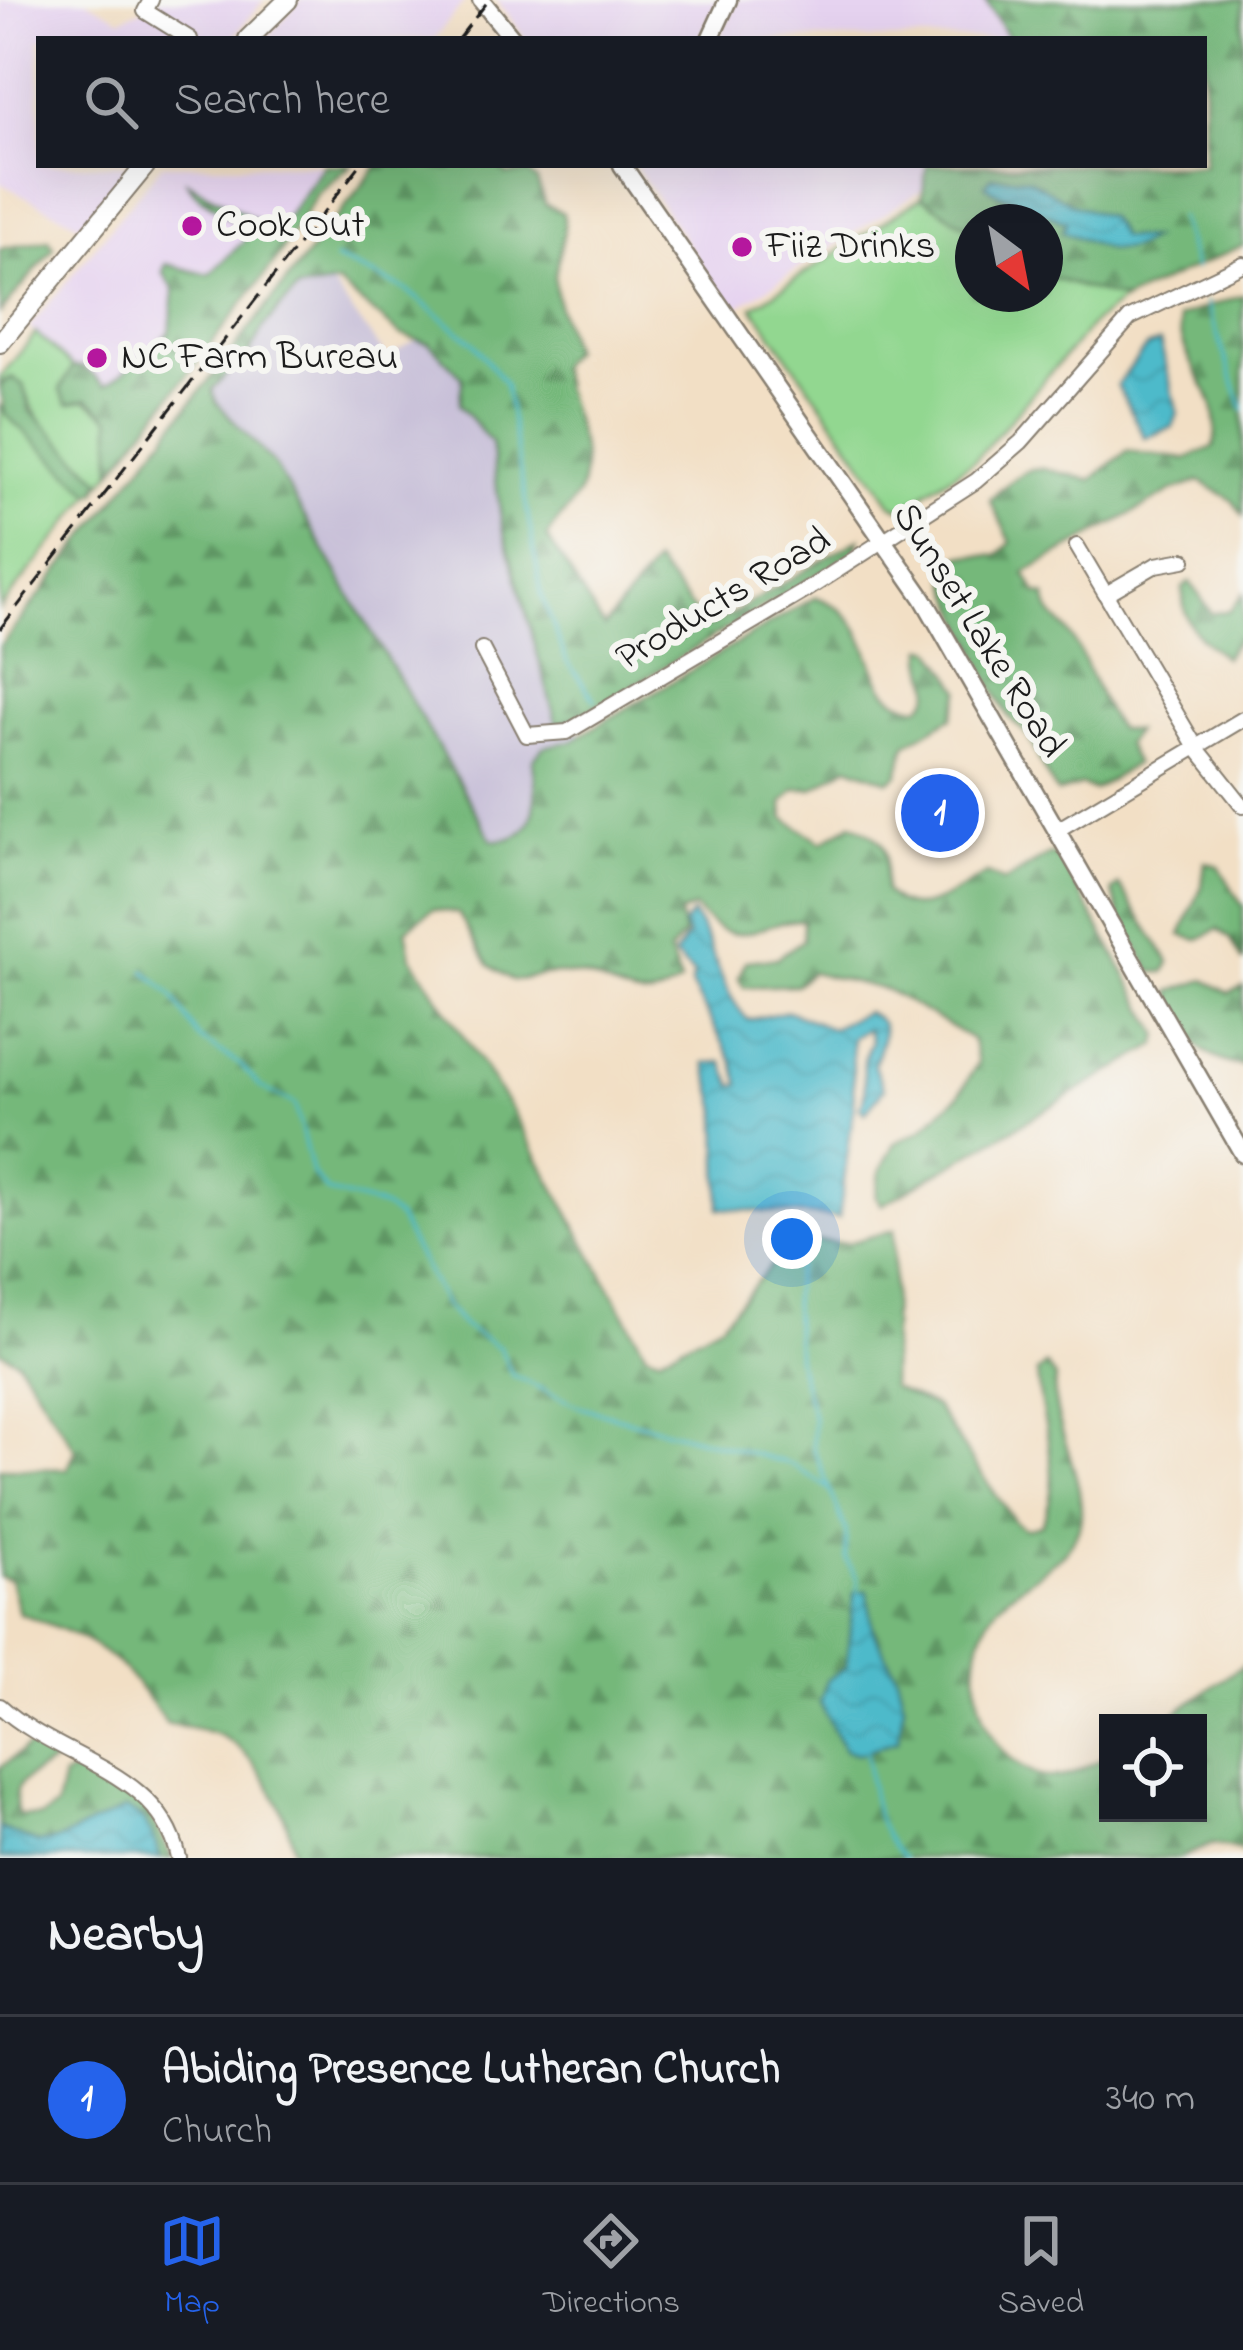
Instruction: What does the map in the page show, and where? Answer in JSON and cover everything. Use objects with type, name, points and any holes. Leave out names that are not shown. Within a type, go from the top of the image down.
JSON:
[{"type":"highway","points":[[250,36],[263,21],[270,0]]},
{"type":"highway","points":[[263,21],[273,18],[288,0]]},
{"type":"highway","points":[[0,343],[144,168]]},
{"type":"main road","points":[[481,0],[511,36]]},
{"type":"main road","points":[[711,36],[728,0]]},
{"type":"main road","name":"Sunset Lake Road","points":[[624,168],[886,541],[1059,829],[1243,1154]]},
{"type":"street","points":[[148,5],[186,36]]},
{"type":"street","name":"Products Road","points":[[482,649],[526,735],[567,732],[886,541],[1011,452],[1130,319],[1243,264]]},
{"type":"street","points":[[1077,546],[1196,747],[1243,806]]},
{"type":"street","points":[[1106,594],[1156,565],[1184,560]]},
{"type":"street","points":[[1059,829],[1243,719]]},
{"type":"street","points":[[0,1706],[148,1798],[166,1821],[179,1858]]},
{"type":"shaded area","points":[[0,0],[86,0],[121,19],[161,0],[264,0],[234,36],[36,36],[36,168],[127,168],[80,225],[0,183]]},
{"type":"shaded area","points":[[301,0],[464,2],[436,36],[269,36]]},
{"type":"shaded area","points":[[497,0],[718,0],[700,36],[524,36]]},
{"type":"shaded area","points":[[738,0],[985,0],[1007,36],[720,36]]},
{"type":"shaded area","points":[[160,168],[332,168],[135,417],[29,328]]},
{"type":"shaded area","points":[[637,168],[929,168],[921,190],[732,311]]},
{"type":"shaded area","points":[[311,258],[387,357],[434,330],[502,407],[571,715],[584,741],[505,888],[205,394]]},
{"type":"green space","points":[[985,0],[1243,0],[1243,245],[1124,300],[1063,281],[1063,204],[955,204],[955,219],[922,197],[927,168],[1207,168],[1207,36],[1007,36]]},
{"type":"green space","points":[[322,168],[347,168],[317,194],[275,262],[112,472],[111,418],[88,399],[68,404],[60,390],[73,367],[83,367],[105,385],[111,382],[170,332],[174,290],[163,272],[166,264],[209,275],[245,240],[235,223],[187,182],[267,226],[281,225]]},
{"type":"green space","points":[[376,168],[500,168],[507,175],[528,173],[537,181],[545,204],[563,213],[555,281],[571,349],[558,366],[583,460],[580,490],[547,537],[604,627],[655,563],[708,628],[860,538],[856,550],[611,699],[557,725],[502,525],[491,443],[459,404],[463,378],[429,343],[401,335],[338,284],[297,290],[264,326],[250,352],[212,389],[216,402],[274,464],[492,840],[508,839],[528,826],[536,789],[533,760],[543,747],[571,741],[816,597],[854,624],[885,690],[899,701],[919,707],[930,692],[925,648],[933,649],[961,690],[952,717],[906,744],[898,775],[889,781],[848,766],[813,789],[796,789],[783,803],[784,818],[822,842],[852,823],[876,837],[885,849],[885,891],[909,906],[935,902],[987,874],[1004,882],[1050,854],[1060,858],[1160,1035],[1157,1045],[882,1205],[876,1196],[880,1172],[895,1143],[921,1130],[959,1095],[978,1062],[972,1039],[887,990],[811,972],[796,985],[744,987],[738,978],[746,961],[777,958],[803,940],[803,920],[735,934],[710,923],[694,908],[679,914],[684,935],[669,952],[681,982],[652,996],[640,997],[572,975],[513,981],[489,965],[458,913],[433,909],[406,929],[411,956],[513,1112],[646,1353],[659,1357],[721,1323],[793,1240],[848,1243],[894,1230],[891,1387],[935,1407],[1015,1522],[1025,1529],[1041,1525],[1051,1487],[1037,1373],[1046,1365],[1055,1378],[1057,1412],[1081,1512],[1070,1545],[1011,1593],[988,1620],[977,1661],[977,1683],[988,1727],[1014,1761],[1042,1776],[1072,1774],[1099,1760],[1099,1822],[1207,1822],[1207,1714],[1174,1714],[1243,1665],[1241,1851],[1213,1844],[1179,1858],[295,1858],[271,1790],[237,1746],[217,1734],[166,1723],[133,1680],[104,1653],[19,1613],[10,1580],[0,1577],[0,1468],[67,1469],[76,1450],[17,1360],[0,1351],[0,646]]},
{"type":"green space","points":[[922,197],[955,219],[955,312],[1063,312],[1063,281],[1124,300],[1094,322],[976,459],[901,509],[892,504],[753,307]]},
{"type":"green space","points":[[49,240],[54,248],[0,313],[0,249]]},
{"type":"green space","points":[[1243,295],[1243,515],[1232,500],[1200,481],[1172,491],[1025,573],[1036,593],[1046,596],[1051,613],[1077,646],[1118,729],[1135,731],[1126,744],[1135,764],[1094,790],[1081,785],[1058,793],[1028,737],[1009,717],[994,690],[945,567],[961,555],[998,556],[1011,542],[990,500],[1028,471],[1047,469],[1091,480],[1127,451],[1185,459],[1214,447],[1213,409],[1187,353],[1179,317]]},
{"type":"green space","points":[[36,333],[73,367],[65,385],[111,418],[112,472],[100,486],[101,480],[44,425],[23,385],[6,379],[0,386],[0,377]]},
{"type":"green space","points":[[12,377],[23,385],[30,411],[101,480],[97,492],[92,494],[5,414],[0,386]]},
{"type":"green space","points":[[0,406],[92,494],[0,609]]},
{"type":"green space","points":[[1190,582],[1212,614],[1230,610],[1243,594],[1243,634],[1224,657],[1189,621],[1183,588]]},
{"type":"green space","points":[[1205,862],[1219,866],[1243,907],[1243,962],[1231,939],[1218,929],[1198,940],[1181,935],[1202,886]]},
{"type":"green space","points":[[1119,885],[1170,962],[1165,972],[1152,972],[1123,924],[1112,891]]},
{"type":"green space","points":[[1205,980],[1229,993],[1243,987],[1243,1066],[1204,1051],[1179,1019],[1171,991]]},
{"type":"green space","points":[[30,1745],[47,1749],[53,1762],[19,1787],[18,1815],[41,1817],[56,1807],[63,1777],[83,1768],[147,1808],[172,1858],[161,1858],[147,1825],[126,1809],[58,1840],[37,1843],[0,1828],[0,1768]]},
{"type":"water","points":[[992,177],[1027,178],[1074,205],[1108,217],[1121,237],[1151,239],[1125,250],[1095,245],[1063,232],[1063,204],[1024,204],[985,185]]},
{"type":"water","points":[[1160,342],[1178,413],[1173,427],[1145,438],[1117,385],[1146,347]]},
{"type":"water","points":[[692,914],[729,993],[748,1020],[788,1011],[831,1028],[866,1012],[881,1023],[883,1036],[874,1066],[884,1089],[865,1113],[860,1107],[865,1091],[864,1060],[871,1042],[867,1029],[852,1037],[854,1106],[839,1218],[720,1208],[718,1110],[706,1063],[723,1062],[733,1085],[740,1084],[734,1063],[691,985],[694,975],[674,955],[688,936],[683,924]]},
{"type":"water","points":[[867,1590],[874,1633],[897,1675],[904,1704],[898,1740],[859,1754],[844,1750],[820,1702],[827,1680],[846,1667],[854,1593]]},
{"type":"water","points":[[125,1809],[144,1822],[161,1858],[0,1858],[0,1828],[37,1843],[58,1840]]},
{"type":"waterway","points":[[1179,217],[1195,269]]},
{"type":"waterway","points":[[335,259],[405,289],[473,342],[505,384],[542,596],[567,662],[595,700]]},
{"type":"waterway","points":[[1206,301],[1243,410]]},
{"type":"waterway","points":[[145,971],[171,994],[200,1039],[241,1065],[260,1087],[295,1104],[312,1173],[328,1192],[384,1207],[398,1218],[444,1304],[463,1326],[500,1348],[512,1375],[578,1406],[791,1464],[828,1488]]},
{"type":"waterway","points":[[800,1244],[793,1295],[797,1359],[813,1418],[813,1448],[846,1530],[846,1558],[857,1579],[858,1596]]},
{"type":"waterway","points":[[866,1749],[880,1822],[904,1858]]},
{"type":"railway","points":[[460,36],[489,0]]},
{"type":"railway","points":[[0,629],[358,168]]},
{"type":"place","name":"Cook Out","points":[[192,226]]},
{"type":"place","name":"Fiiz Drinks","points":[[742,247]]},
{"type":"place","name":"NC Farm Bureau","points":[[97,358]]},
{"type":"place","name":"Abiding Presence Lutheran Church","points":[[940,813]]}]
